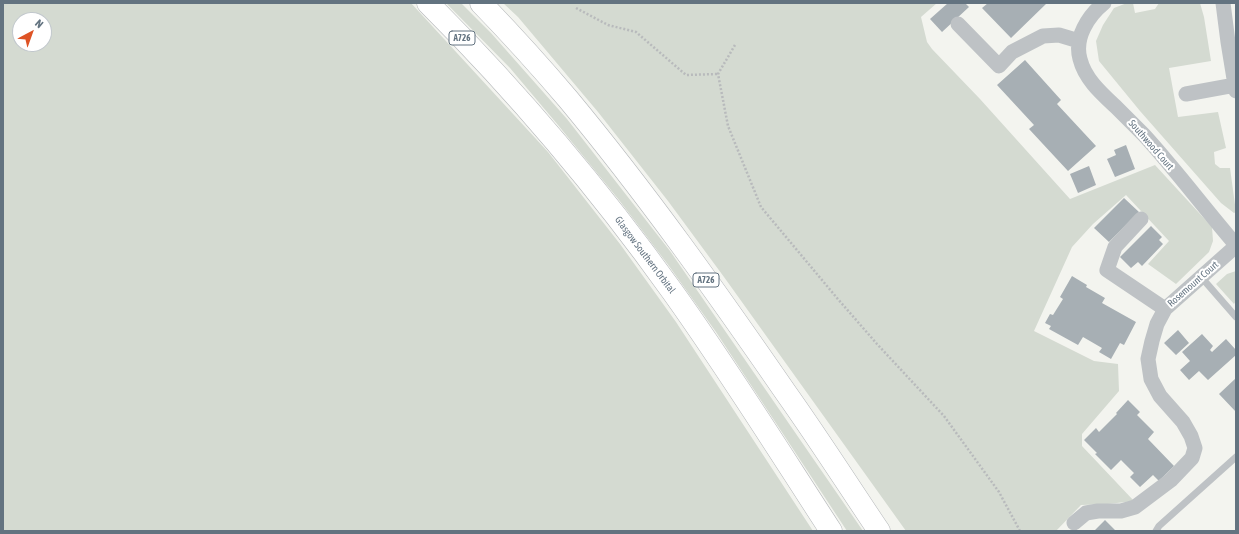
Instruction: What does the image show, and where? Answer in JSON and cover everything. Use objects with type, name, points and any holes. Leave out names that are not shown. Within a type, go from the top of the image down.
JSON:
[{"type":"highway","name":"Glasgow Southern Orbital","points":[[428,3],[542,126],[635,241],[685,310],[831,531]]},
{"type":"highway","name":"A726","points":[[481,3],[517,41],[568,100],[643,194],[743,331],[879,531]]},
{"type":"street","name":"Southwood Court","points":[[1104,3],[1086,23],[1079,41],[1079,57],[1084,71],[1096,87],[1144,136],[1236,246]]},
{"type":"street","points":[[1186,94],[1236,88],[1223,3]]},
{"type":"street","points":[[958,24],[999,66],[1012,52],[1043,36],[1058,35],[1079,41]]},
{"type":"street","points":[[1141,219],[1115,247],[1107,270],[1165,309]]},
{"type":"street","name":"Rosemount Court","points":[[1074,524],[1086,513],[1098,510],[1121,511],[1135,507],[1171,480],[1192,458],[1195,448],[1191,436],[1183,422],[1160,396],[1151,378],[1148,359],[1157,324],[1165,309],[1202,278],[1236,246]]},
{"type":"lane","points":[[1202,278],[1236,317]]},
{"type":"lane","points":[[1156,531],[1159,526],[1236,457]]},
{"type":"path","points":[[576,8],[608,25],[636,32],[686,75],[718,74]]},
{"type":"path","points":[[735,44],[718,74],[728,126],[762,207],[877,344],[944,416],[999,492],[1020,531]]},
{"type":"shaded area","points":[[3,3],[411,3],[548,152],[620,244],[676,322],[813,531],[3,531]]},
{"type":"shaded area","points":[[446,3],[461,3],[491,33],[567,119],[670,251],[863,531],[847,531],[716,332],[669,266],[619,200],[510,68]]},
{"type":"shaded area","points":[[503,3],[937,3],[921,17],[927,42],[1070,199],[1155,165],[1212,227],[1213,241],[1209,252],[1176,284],[1148,264],[1169,241],[1126,195],[1093,224],[1072,247],[1034,331],[1094,361],[1118,364],[1119,391],[1082,434],[1082,446],[1134,501],[1081,505],[1056,531],[906,531],[668,201],[598,112],[518,17]]},
{"type":"shaded area","points":[[1127,3],[1133,3],[1135,13],[1155,9],[1159,3],[1200,3],[1204,17],[1211,61],[1169,68],[1178,117],[1218,112],[1226,148],[1214,152],[1215,164],[1220,168],[1230,168],[1236,212],[1234,213],[1221,203],[1140,111],[1099,61],[1096,41],[1103,25],[1114,8]]},
{"type":"shaded area","points":[[1236,271],[1236,301],[1234,304],[1216,284],[1227,274]]},
{"type":"building","points":[[948,3],[965,3],[969,7],[942,32],[930,19]]},
{"type":"building","points":[[988,3],[1047,3],[1011,38],[982,8]]},
{"type":"building","points":[[1025,60],[1061,100],[1057,104],[1096,146],[1068,171],[1029,129],[1034,125],[997,85]]},
{"type":"building","points":[[1126,145],[1135,169],[1115,177],[1107,159],[1116,155],[1114,150]]},
{"type":"building","points":[[1089,166],[1096,185],[1078,193],[1070,174]]},
{"type":"building","points":[[1124,198],[1139,212],[1109,242],[1094,228]]},
{"type":"building","points":[[1151,226],[1162,237],[1159,240],[1163,244],[1142,266],[1138,262],[1131,268],[1120,257]]},
{"type":"building","points":[[1072,276],[1087,285],[1086,287],[1105,298],[1102,303],[1136,322],[1124,345],[1120,343],[1111,359],[1099,352],[1102,348],[1083,337],[1078,345],[1049,329],[1051,326],[1045,323],[1050,314],[1053,315],[1063,299],[1060,297]]},
{"type":"building","points":[[1178,330],[1189,343],[1176,355],[1164,343]]},
{"type":"building","points":[[1202,334],[1213,346],[1210,350],[1212,352],[1226,339],[1236,350],[1236,355],[1208,380],[1199,371],[1189,380],[1180,370],[1190,361],[1182,352]]},
{"type":"building","points":[[1236,378],[1236,412],[1219,394]]},
{"type":"building","points":[[1128,400],[1140,412],[1137,415],[1154,432],[1148,439],[1174,466],[1159,481],[1153,475],[1140,487],[1130,477],[1134,473],[1121,460],[1111,470],[1084,440],[1096,428],[1099,432],[1117,414],[1116,413]]},
{"type":"building","points":[[1105,520],[1116,531],[1094,531]]}]
